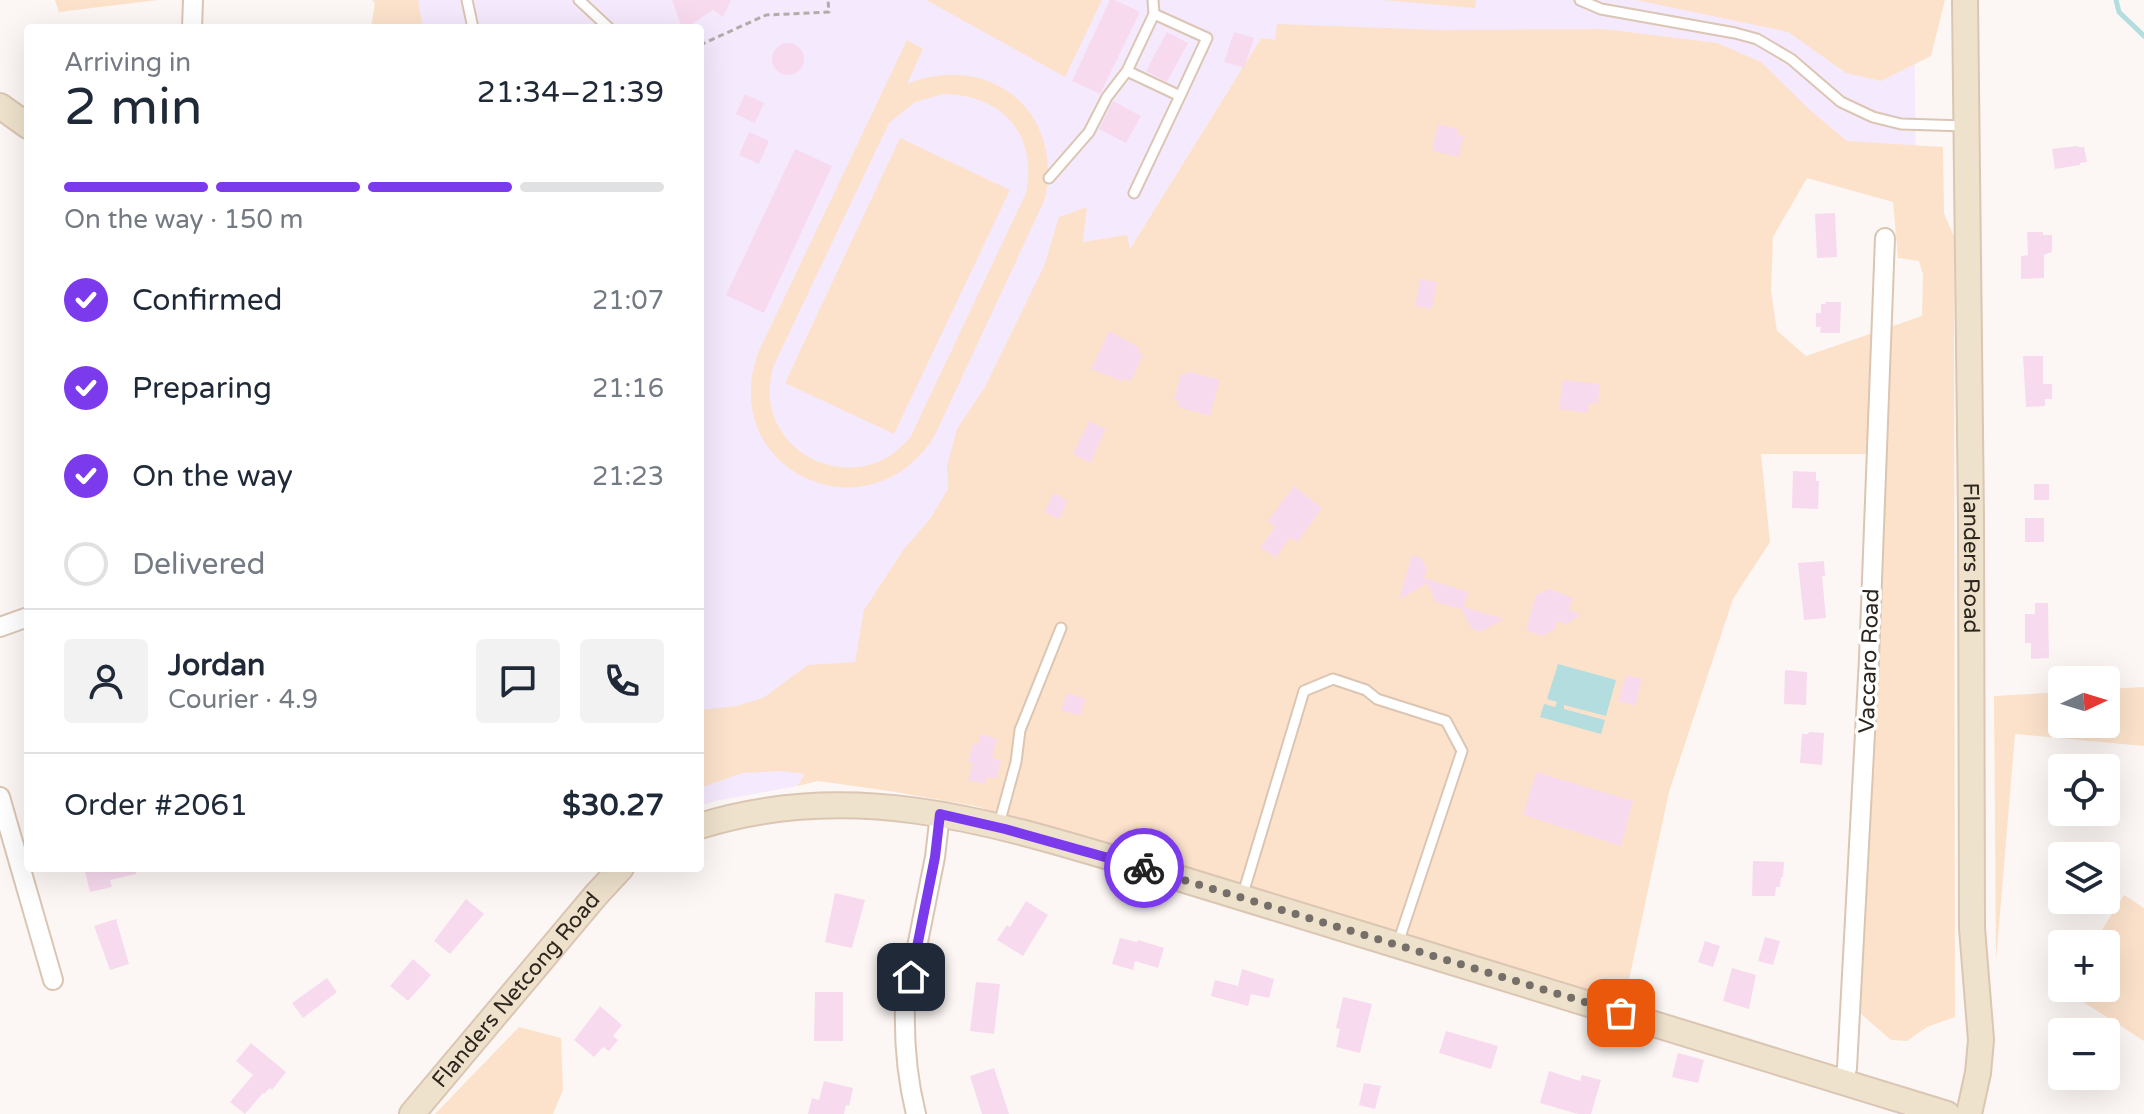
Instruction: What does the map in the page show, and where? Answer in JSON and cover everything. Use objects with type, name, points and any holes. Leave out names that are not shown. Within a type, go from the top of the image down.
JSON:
[{"type":"main road","name":"Flanders Road","points":[[1965,0],[1972,928],[1981,1040],[1969,1114]]},
{"type":"main road","points":[[0,106],[24,123]]},
{"type":"main road","points":[[704,825],[772,810],[834,804],[885,806],[998,827],[1242,897],[1947,1114]]},
{"type":"main road","name":"Flanders Netcong Road","points":[[412,1114],[613,872]]},
{"type":"street","points":[[192,24],[193,0]]},
{"type":"street","name":"Vaccaro Road","points":[[1842,1082],[1847,1068],[1866,718],[1885,238]]},
{"type":"street","points":[[0,627],[24,618]]},
{"type":"street","points":[[0,797],[53,980]]},
{"type":"street","points":[[916,1114],[908,1084],[905,1007],[935,857],[940,814]]},
{"type":"lane","points":[[467,0],[472,24]]},
{"type":"lane","points":[[579,0],[605,24]]},
{"type":"lane","points":[[1049,178],[1089,132],[1107,97],[1127,71],[1154,14],[1153,0]]},
{"type":"lane","points":[[1580,0],[1601,9],[1757,39],[1791,59],[1841,102],[1873,117],[1901,124],[1966,126]]},
{"type":"lane","points":[[1134,193],[1207,38],[1154,14]]},
{"type":"lane","points":[[1127,71],[1180,96]]},
{"type":"lane","points":[[998,827],[1016,762],[1020,730],[1061,628]]},
{"type":"lane","points":[[1242,897],[1304,691],[1333,679],[1366,690],[1377,699],[1446,721],[1462,751],[1398,945]]},
{"type":"path","points":[[704,43],[766,15],[829,12],[828,0]]},
{"type":"shaded area","points":[[55,0],[158,0],[59,12]]},
{"type":"shaded area","points":[[372,0],[418,0],[422,24],[372,24],[375,3]]},
{"type":"shaded area","points":[[418,0],[1914,0],[1916,190],[1261,38],[797,786],[704,805],[704,24],[422,24]]},
{"type":"shaded area","points":[[926,0],[1102,0],[1065,77]]},
{"type":"shaded area","points":[[1383,0],[1476,0],[1475,8]]},
{"type":"shaded area","points":[[1636,0],[1945,0],[1931,56],[1881,81],[1846,73],[1788,32]]},
{"type":"shaded area","points":[[1277,24],[1440,30],[1604,29],[1717,43],[1761,62],[1847,141],[1943,147],[1944,213],[1954,237],[1955,1017],[1927,1027],[1907,1041],[1891,1040],[1861,1014],[1864,845],[1887,454],[1761,454],[1770,542],[1733,599],[1669,792],[1628,984],[1624,983],[1621,1001],[975,806],[818,781],[797,786],[805,774],[782,771],[742,773],[704,787],[704,710],[736,706],[763,698],[808,665],[855,662],[864,610],[948,489],[947,466],[957,429],[985,387],[1044,266],[1059,217],[1087,207],[1083,242],[1127,235],[1130,249],[1261,38],[1275,40]],"holes":[[[1807,178],[1893,202],[1898,258],[1919,261],[1923,275],[1922,316],[1806,356],[1777,331],[1771,291],[1773,237]]]},
{"type":"shaded area","points":[[907,40],[923,49],[907,84],[938,76],[966,76],[992,83],[1014,96],[1032,115],[1043,139],[1048,167],[1045,199],[934,437],[905,468],[872,484],[838,487],[805,478],[778,458],[758,430],[751,394],[758,353]],"holes":[[[944,94],[965,96],[999,110],[1021,136],[1028,172],[1026,193],[910,438],[890,456],[869,465],[852,468],[818,461],[789,442],[779,427],[770,399],[773,367],[889,123],[915,102]]]},
{"type":"shaded area","points":[[900,138],[1010,190],[894,434],[785,383]]},
{"type":"shaded area","points":[[2144,687],[2144,746],[2058,738],[2120,738],[2120,688]]},
{"type":"shaded area","points":[[2048,693],[2048,737],[2015,734],[1996,961],[1994,696]]},
{"type":"shaded area","points":[[2124,895],[2144,908],[2144,1041],[2120,1026],[2120,1018],[2108,1018],[2083,1002],[2120,1002],[2120,930],[2102,930],[2112,914],[2120,914],[2120,901]]},
{"type":"shaded area","points":[[519,1027],[561,1038],[563,1090],[553,1114],[435,1114]]},
{"type":"water","points":[[1558,664],[1616,680],[1606,716],[1564,705],[1564,709],[1605,720],[1601,734],[1540,717],[1544,704],[1555,707],[1557,702],[1547,699]]},
{"type":"building","points":[[672,0],[731,0],[723,17],[713,10],[693,24],[681,24]]},
{"type":"building","points":[[1110,0],[1140,12],[1100,94],[1072,81]]},
{"type":"building","points":[[1167,32],[1188,43],[1167,82],[1146,71]]},
{"type":"building","points":[[1234,32],[1254,38],[1244,68],[1224,62]]},
{"type":"building","points":[[788,43],[799,48],[804,59],[799,70],[788,75],[777,70],[772,59],[777,48]]},
{"type":"building","points":[[745,94],[764,103],[755,123],[736,114]]},
{"type":"building","points":[[1113,101],[1141,116],[1126,143],[1099,129]]},
{"type":"building","points":[[1438,124],[1458,129],[1457,135],[1464,136],[1459,157],[1432,151]]},
{"type":"building","points":[[749,132],[769,141],[759,164],[739,155]]},
{"type":"building","points":[[2084,147],[2087,162],[2055,169],[2052,149]]},
{"type":"building","points":[[795,149],[832,166],[764,313],[726,295]]},
{"type":"building","points":[[1835,213],[1837,257],[1817,258],[1815,214]]},
{"type":"building","points":[[2027,232],[2052,235],[2052,252],[2044,255],[2044,278],[2021,279],[2021,256],[2028,255]]},
{"type":"building","points":[[1420,279],[1437,282],[1432,309],[1415,306]]},
{"type":"building","points":[[1841,302],[1840,333],[1820,333],[1821,327],[1816,327],[1816,313],[1821,313],[1821,304]]},
{"type":"building","points":[[1109,331],[1140,348],[1138,352],[1143,355],[1131,381],[1125,378],[1124,382],[1091,369]]},
{"type":"building","points":[[2023,356],[2043,356],[2043,384],[2052,384],[2052,399],[2045,399],[2045,406],[2026,407]]},
{"type":"building","points":[[1187,371],[1220,380],[1210,416],[1178,407],[1179,402],[1174,400],[1181,374],[1186,375]]},
{"type":"building","points":[[1563,380],[1600,384],[1598,404],[1589,403],[1588,413],[1559,409]]},
{"type":"building","points":[[1089,421],[1106,429],[1090,463],[1073,454]]},
{"type":"building","points":[[1793,471],[1816,472],[1816,481],[1819,481],[1818,509],[1792,508]]},
{"type":"building","points":[[2034,484],[2049,484],[2049,500],[2034,500]]},
{"type":"building","points":[[1294,486],[1322,508],[1297,543],[1290,537],[1276,558],[1260,547],[1276,527],[1268,521]]},
{"type":"building","points":[[1054,493],[1068,501],[1059,519],[1044,512]]},
{"type":"building","points":[[2025,518],[2044,518],[2044,542],[2025,542]]},
{"type":"building","points":[[1412,555],[1421,558],[1427,569],[1424,578],[1468,592],[1464,607],[1504,619],[1480,632],[1472,629],[1461,609],[1436,602],[1427,583],[1399,600]]},
{"type":"building","points":[[1824,561],[1825,576],[1822,576],[1826,618],[1804,620],[1798,563]]},
{"type":"building","points":[[1549,589],[1573,598],[1569,610],[1581,615],[1566,624],[1557,621],[1554,630],[1542,636],[1526,630],[1536,595]]},
{"type":"building","points":[[2035,603],[2048,603],[2049,658],[2031,659],[2031,643],[2025,643],[2025,614],[2035,614]]},
{"type":"building","points":[[1785,670],[1807,672],[1806,705],[1784,704]]},
{"type":"building","points":[[1626,675],[1642,679],[1635,706],[1618,701]]},
{"type":"building","points":[[1067,693],[1086,699],[1080,716],[1061,710]]},
{"type":"building","points":[[1824,733],[1822,765],[1800,763],[1802,734]]},
{"type":"building","points":[[981,734],[997,739],[992,758],[1001,760],[996,779],[987,777],[985,784],[968,780],[973,763],[968,762],[973,744],[978,745]]},
{"type":"building","points":[[1536,772],[1633,801],[1621,846],[1523,815]]},
{"type":"building","points":[[1753,861],[1784,862],[1783,877],[1780,887],[1776,887],[1775,896],[1752,896]]},
{"type":"building","points":[[85,872],[136,872],[110,880],[112,887],[90,892]]},
{"type":"building","points":[[835,893],[865,900],[852,948],[825,942]]},
{"type":"building","points":[[466,899],[484,914],[450,954],[434,941]]},
{"type":"building","points":[[1026,901],[1048,915],[1023,956],[997,940],[1007,925],[1010,927]]},
{"type":"building","points":[[116,919],[129,964],[110,970],[94,926]]},
{"type":"building","points":[[1765,937],[1780,941],[1773,965],[1758,961]]},
{"type":"building","points":[[1120,938],[1164,948],[1158,968],[1135,961],[1133,970],[1112,964]]},
{"type":"building","points":[[1705,941],[1720,946],[1713,967],[1698,962]]},
{"type":"building","points":[[413,959],[431,975],[408,1001],[390,986]]},
{"type":"building","points":[[1732,968],[1756,975],[1749,1009],[1723,1001]]},
{"type":"building","points":[[1242,969],[1274,979],[1269,998],[1251,994],[1248,1006],[1211,996],[1215,980],[1238,986]]},
{"type":"building","points":[[327,978],[337,992],[303,1018],[292,1003]]},
{"type":"building","points":[[976,982],[1000,984],[994,1034],[970,1031]]},
{"type":"building","points":[[815,992],[843,992],[843,1041],[814,1041]]},
{"type":"building","points":[[1343,997],[1372,1004],[1360,1053],[1336,1047],[1340,1029],[1336,1028]]},
{"type":"building","points":[[600,1006],[622,1025],[613,1036],[618,1040],[609,1051],[603,1047],[594,1057],[574,1040]]},
{"type":"building","points":[[1446,1031],[1498,1046],[1491,1069],[1439,1053]]},
{"type":"building","points":[[251,1043],[286,1072],[272,1090],[270,1088],[263,1093],[245,1114],[230,1102],[253,1075],[236,1061]]},
{"type":"building","points":[[1678,1053],[1704,1060],[1698,1083],[1672,1077]]},
{"type":"building","points":[[994,1068],[1009,1114],[982,1114],[970,1076]]},
{"type":"building","points":[[1549,1071],[1580,1081],[1582,1075],[1601,1080],[1591,1114],[1578,1114],[1540,1103]]},
{"type":"building","points":[[824,1081],[853,1088],[844,1114],[808,1114],[812,1098],[819,1100]]},
{"type":"building","points":[[1364,1083],[1381,1086],[1375,1109],[1359,1105]]},
{"type":"waterway","points":[[2116,0],[2119,12],[2144,36]]},
{"type":"way so far","points":[[1144,868],[1621,1013]]},
{"type":"route","points":[[911,977],[935,857],[940,814],[1144,868]]}]
